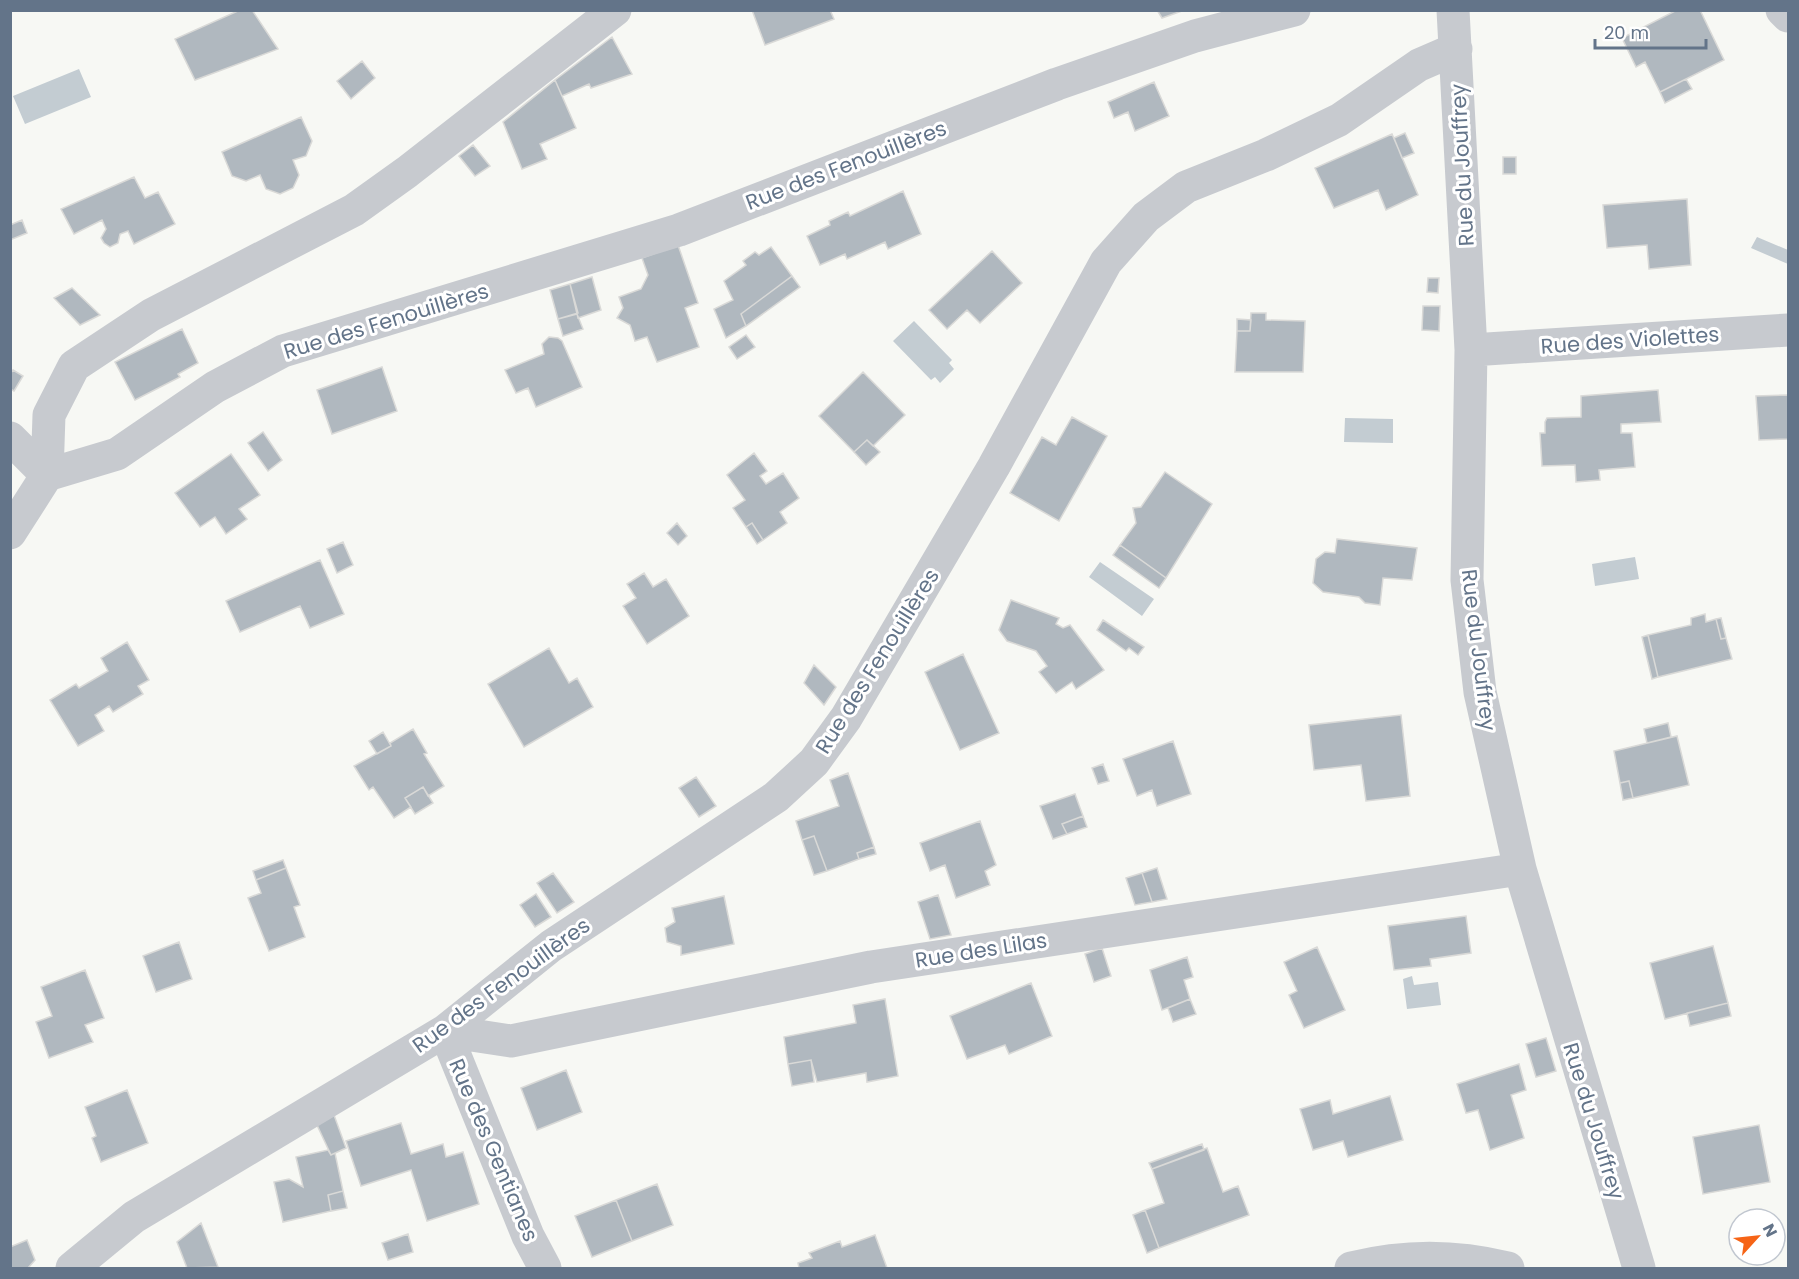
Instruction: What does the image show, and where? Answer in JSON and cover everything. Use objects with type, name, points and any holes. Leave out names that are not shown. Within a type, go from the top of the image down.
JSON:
[{"type":"street","points":[[10,533],[47,475],[49,415],[74,366],[151,315],[354,210],[407,172],[615,10]]},
{"type":"street","name":"Rue des Fenouillères","points":[[47,475],[117,454],[214,387],[283,351],[679,230],[1057,84],[1195,36],[1294,10]]},
{"type":"street","name":"Rue du Jouffrey","points":[[1453,10],[1471,350],[1467,580],[1480,692],[1520,869],[1639,1269]]},
{"type":"street","points":[[1782,10],[1788,16]]},
{"type":"street","name":"Rue des Fenouillères","points":[[72,1269],[134,1217],[445,1031],[551,946],[776,797],[814,762],[846,718],[994,466],[1106,262],[1146,217],[1186,188],[1266,155],[1339,120],[1419,65],[1456,49]]},
{"type":"street","name":"Rue des Violettes","points":[[1471,350],[1788,330]]},
{"type":"street","points":[[10,438],[47,475]]},
{"type":"street","name":"Rue des Lilas","points":[[445,1031],[511,1041],[871,967],[1520,869]]},
{"type":"street","name":"Rue des Gentianes","points":[[445,1031],[524,1227],[545,1269]]},
{"type":"street","points":[[1351,1269],[1419,1257],[1473,1260],[1508,1269]]},
{"type":"shaded area","points":[[79,69],[91,97],[25,124],[13,96]]},
{"type":"shaded area","points":[[1757,237],[1788,250],[1788,264],[1751,248]]},
{"type":"shaded area","points":[[914,321],[952,360],[949,363],[954,369],[940,383],[935,377],[931,380],[893,341]]},
{"type":"shaded area","points":[[1345,418],[1393,419],[1393,443],[1344,442]]},
{"type":"shaded area","points":[[1635,557],[1639,579],[1595,586],[1592,564]]},
{"type":"shaded area","points":[[1100,562],[1154,599],[1142,616],[1089,577]]},
{"type":"shaded area","points":[[1412,976],[1414,985],[1438,982],[1441,1005],[1407,1009],[1403,979]]},
{"type":"building","points":[[240,10],[252,10],[278,49],[195,80],[175,39]]},
{"type":"building","points":[[752,10],[830,10],[834,19],[765,45]]},
{"type":"building","points":[[1157,10],[1182,10],[1182,11],[1162,18]]},
{"type":"building","points":[[1677,10],[1700,10],[1724,60],[1660,92],[1645,62],[1636,67],[1622,38]]},
{"type":"building","points":[[612,37],[632,74],[591,88],[589,84],[562,96],[555,80]]},
{"type":"building","points":[[362,61],[375,78],[351,99],[337,81]]},
{"type":"building","points":[[1686,79],[1692,89],[1665,103],[1660,92]]},
{"type":"building","points":[[555,80],[576,128],[540,144],[547,159],[522,169],[503,122]]},
{"type":"building","points":[[1154,82],[1169,116],[1135,131],[1128,112],[1114,118],[1108,102]]},
{"type":"building","points":[[301,117],[312,141],[306,156],[293,160],[299,175],[293,188],[280,194],[266,189],[260,175],[246,181],[232,176],[222,152]]},
{"type":"building","points":[[1405,133],[1414,153],[1402,158],[1394,138]]},
{"type":"building","points":[[1392,134],[1418,195],[1386,210],[1378,190],[1334,208],[1315,168]]},
{"type":"building","points":[[473,145],[490,166],[475,176],[459,156]]},
{"type":"building","points":[[1503,157],[1516,157],[1516,174],[1503,174]]},
{"type":"building","points":[[134,177],[145,198],[158,192],[175,224],[134,244],[128,231],[120,234],[118,243],[110,247],[101,238],[106,229],[102,220],[74,234],[61,209]]},
{"type":"building","points":[[903,191],[921,234],[888,249],[885,242],[847,259],[845,254],[820,265],[807,236],[830,225],[829,221],[848,212],[850,216]]},
{"type":"building","points":[[1687,199],[1691,265],[1649,269],[1647,245],[1607,248],[1603,205]]},
{"type":"building","points":[[22,220],[27,233],[10,240],[10,225]]},
{"type":"building","points":[[678,245],[698,303],[685,308],[699,347],[657,362],[647,337],[635,341],[630,325],[617,318],[623,308],[619,297],[641,289],[648,275],[642,258]]},
{"type":"building","points":[[771,247],[792,276],[741,314],[746,326],[726,338],[714,309],[733,300],[724,281],[746,265],[743,261],[755,252],[759,255]]},
{"type":"building","points":[[992,251],[1022,283],[980,323],[967,310],[947,329],[929,310]]},
{"type":"building","points":[[792,276],[800,287],[746,326],[741,314]]},
{"type":"building","points":[[592,277],[601,310],[578,318],[570,284]]},
{"type":"building","points":[[1428,278],[1439,278],[1438,293],[1427,292]]},
{"type":"building","points":[[570,284],[578,313],[558,319],[550,290]]},
{"type":"building","points":[[72,288],[100,315],[80,325],[54,298]]},
{"type":"building","points":[[1423,306],[1440,306],[1439,331],[1422,330]]},
{"type":"building","points":[[1251,313],[1266,313],[1266,320],[1305,321],[1303,372],[1235,372],[1237,331],[1250,331]]},
{"type":"building","points":[[577,314],[583,329],[563,336],[558,319]]},
{"type":"building","points":[[1237,319],[1251,320],[1250,331],[1237,331]]},
{"type":"building","points":[[182,329],[198,363],[178,374],[180,377],[135,400],[115,362]]},
{"type":"building","points":[[746,335],[755,347],[737,359],[729,347]]},
{"type":"building","points":[[549,337],[562,341],[582,387],[536,407],[528,388],[516,393],[505,370],[544,354],[542,344]]},
{"type":"building","points":[[382,367],[397,411],[332,434],[317,390]]},
{"type":"building","points":[[13,370],[23,376],[14,391],[10,389],[10,374]]},
{"type":"building","points":[[863,372],[905,415],[873,446],[867,440],[854,452],[819,416]]},
{"type":"building","points":[[1658,390],[1661,422],[1621,424],[1621,433],[1632,433],[1635,467],[1599,470],[1600,480],[1576,482],[1575,465],[1542,466],[1540,433],[1545,433],[1547,418],[1581,417],[1581,396]]},
{"type":"building","points":[[1788,395],[1788,439],[1759,440],[1756,396]]},
{"type":"building","points":[[1072,417],[1107,436],[1059,521],[1010,493],[1042,437],[1056,445]]},
{"type":"building","points":[[263,432],[282,460],[268,471],[248,443]]},
{"type":"building","points":[[867,440],[880,452],[866,465],[854,452]]},
{"type":"building","points":[[754,453],[767,471],[760,476],[766,484],[783,473],[799,498],[780,512],[787,523],[763,540],[752,523],[746,527],[733,508],[745,500],[727,475]]},
{"type":"building","points":[[231,454],[260,495],[239,509],[247,519],[226,534],[215,517],[200,527],[175,493]]},
{"type":"building","points":[[1165,472],[1212,504],[1166,578],[1120,545],[1136,523],[1133,508],[1141,507]]},
{"type":"building","points":[[677,523],[687,536],[678,545],[667,533]]},
{"type":"building","points":[[752,523],[763,540],[757,544],[746,527]]},
{"type":"building","points":[[1337,539],[1417,548],[1412,580],[1383,578],[1380,605],[1365,603],[1359,597],[1323,592],[1313,583],[1316,559],[1325,552],[1335,553]]},
{"type":"building","points":[[343,542],[353,565],[337,573],[327,549]]},
{"type":"building","points":[[1120,545],[1166,578],[1159,588],[1113,555]]},
{"type":"building","points":[[320,560],[344,614],[310,628],[300,606],[240,632],[226,601]]},
{"type":"building","points":[[644,573],[653,587],[666,579],[689,616],[647,644],[623,606],[636,598],[627,584]]},
{"type":"building","points":[[1011,600],[1059,618],[1056,624],[1063,628],[1070,625],[1104,670],[1076,689],[1072,682],[1056,693],[1039,672],[1047,666],[1036,651],[1007,641],[999,630]]},
{"type":"building","points":[[1705,614],[1706,622],[1716,619],[1721,639],[1726,638],[1732,659],[1658,677],[1648,635],[1691,625],[1691,618]]},
{"type":"building","points":[[1721,618],[1726,638],[1721,639],[1716,619]]},
{"type":"building","points":[[1103,620],[1144,647],[1138,655],[1129,648],[1126,651],[1097,630]]},
{"type":"building","points":[[1648,635],[1658,677],[1652,679],[1642,637]]},
{"type":"building","points":[[127,642],[149,680],[138,686],[143,694],[113,712],[109,706],[95,715],[104,731],[78,746],[50,700],[76,684],[79,688],[108,671],[101,658]]},
{"type":"building","points":[[549,648],[569,683],[577,678],[593,707],[524,747],[488,684]]},
{"type":"building","points":[[963,654],[999,733],[960,750],[925,672]]},
{"type":"building","points":[[814,665],[836,687],[824,705],[804,683]]},
{"type":"building","points":[[1401,715],[1410,796],[1366,801],[1361,765],[1314,770],[1309,725]]},
{"type":"building","points":[[1668,723],[1671,737],[1647,743],[1644,729]]},
{"type":"building","points":[[413,729],[427,753],[424,754],[444,786],[428,796],[423,787],[405,798],[411,807],[394,818],[373,787],[369,790],[354,766],[391,746],[390,743]]},
{"type":"building","points":[[383,732],[391,746],[377,754],[369,741]]},
{"type":"building","points":[[1677,736],[1689,785],[1633,798],[1629,781],[1620,783],[1614,751]]},
{"type":"building","points":[[1173,741],[1191,794],[1157,806],[1152,790],[1137,796],[1123,759]]},
{"type":"building","points":[[1103,764],[1109,781],[1098,784],[1092,768]]},
{"type":"building","points":[[848,773],[874,847],[857,853],[859,859],[827,871],[814,836],[802,840],[796,821],[839,806],[830,780]]},
{"type":"building","points":[[696,777],[716,806],[699,817],[679,788]]},
{"type":"building","points":[[1629,781],[1633,798],[1623,800],[1620,783]]},
{"type":"building","points":[[423,787],[433,803],[415,814],[405,798]]},
{"type":"building","points":[[1075,794],[1083,816],[1062,824],[1067,834],[1053,839],[1040,806]]},
{"type":"building","points":[[1083,816],[1087,827],[1067,834],[1062,824]]},
{"type":"building","points":[[980,821],[996,865],[985,871],[990,885],[956,898],[945,865],[930,871],[920,843]]},
{"type":"building","points":[[814,836],[827,871],[814,875],[802,840]]},
{"type":"building","points":[[874,847],[876,854],[859,859],[857,853]]},
{"type":"building","points":[[283,860],[286,868],[256,880],[253,871]]},
{"type":"building","points":[[286,868],[300,905],[294,907],[305,937],[269,951],[248,898],[261,893],[256,880]]},
{"type":"building","points":[[1157,868],[1167,899],[1152,902],[1142,873]]},
{"type":"building","points":[[553,873],[574,902],[557,913],[537,883]]},
{"type":"building","points":[[1142,873],[1152,902],[1135,905],[1126,878]]},
{"type":"building","points":[[536,894],[551,917],[535,927],[520,905]]},
{"type":"building","points":[[938,895],[951,935],[930,939],[918,902]]},
{"type":"building","points":[[724,896],[734,944],[681,955],[681,946],[667,942],[665,928],[675,922],[672,908]]},
{"type":"building","points":[[1466,916],[1471,953],[1430,959],[1431,966],[1394,970],[1388,926]]},
{"type":"building","points":[[179,942],[192,979],[156,992],[143,956]]},
{"type":"building","points":[[1713,946],[1728,1003],[1665,1019],[1650,963]]},
{"type":"building","points":[[1317,947],[1345,1010],[1304,1028],[1289,995],[1297,991],[1284,962]]},
{"type":"building","points":[[1102,948],[1111,976],[1094,982],[1085,954]]},
{"type":"building","points":[[1187,957],[1193,977],[1184,980],[1190,999],[1162,1010],[1150,970]]},
{"type":"building","points":[[85,970],[104,1018],[85,1025],[93,1042],[49,1058],[36,1022],[52,1016],[41,987]]},
{"type":"building","points":[[1031,983],[1052,1036],[1009,1054],[1005,1045],[967,1059],[950,1016]]},
{"type":"building","points":[[885,999],[898,1076],[867,1082],[866,1073],[817,1082],[811,1060],[788,1064],[784,1037],[856,1023],[853,1005]]},
{"type":"building","points":[[1190,999],[1196,1014],[1173,1022],[1168,1008]]},
{"type":"building","points":[[1728,1003],[1731,1016],[1690,1026],[1687,1013]]},
{"type":"building","points":[[1546,1038],[1556,1071],[1536,1077],[1526,1044]]},
{"type":"building","points":[[811,1060],[814,1082],[792,1086],[788,1064]]},
{"type":"building","points":[[1519,1064],[1526,1090],[1511,1095],[1524,1138],[1490,1150],[1478,1110],[1466,1113],[1457,1084]]},
{"type":"building","points":[[566,1070],[582,1112],[537,1130],[521,1088]]},
{"type":"building","points":[[127,1090],[148,1143],[101,1162],[92,1138],[96,1136],[85,1107]]},
{"type":"building","points":[[1390,1096],[1403,1140],[1348,1157],[1343,1141],[1313,1150],[1300,1109],[1330,1100],[1333,1114]]},
{"type":"building","points":[[334,1115],[346,1148],[331,1155],[317,1125]]},
{"type":"building","points":[[401,1123],[411,1154],[443,1144],[446,1157],[463,1152],[479,1204],[427,1221],[411,1170],[361,1186],[346,1141]]},
{"type":"building","points":[[1759,1125],[1770,1182],[1703,1194],[1693,1137]]},
{"type":"building","points":[[1202,1144],[1204,1150],[1152,1169],[1149,1163]]},
{"type":"building","points":[[1207,1148],[1223,1192],[1238,1186],[1249,1215],[1159,1248],[1145,1210],[1164,1203],[1152,1169]]},
{"type":"building","points":[[328,1150],[331,1155],[335,1153],[343,1191],[328,1195],[331,1211],[283,1222],[274,1182],[289,1179],[303,1187],[296,1157]]},
{"type":"building","points":[[657,1184],[673,1225],[632,1241],[616,1200]]},
{"type":"building","points":[[343,1191],[347,1208],[331,1211],[328,1195]]},
{"type":"building","points":[[616,1200],[632,1241],[592,1257],[575,1216]]},
{"type":"building","points":[[1145,1210],[1159,1248],[1147,1253],[1133,1215]]},
{"type":"building","points":[[201,1223],[218,1267],[187,1268],[177,1242]]},
{"type":"building","points":[[408,1234],[413,1252],[388,1260],[382,1243]]},
{"type":"building","points":[[875,1235],[887,1268],[799,1268],[798,1263],[812,1258],[809,1253],[840,1241],[842,1247]]},
{"type":"building","points":[[27,1240],[35,1260],[28,1268],[10,1268],[10,1247]]}]
